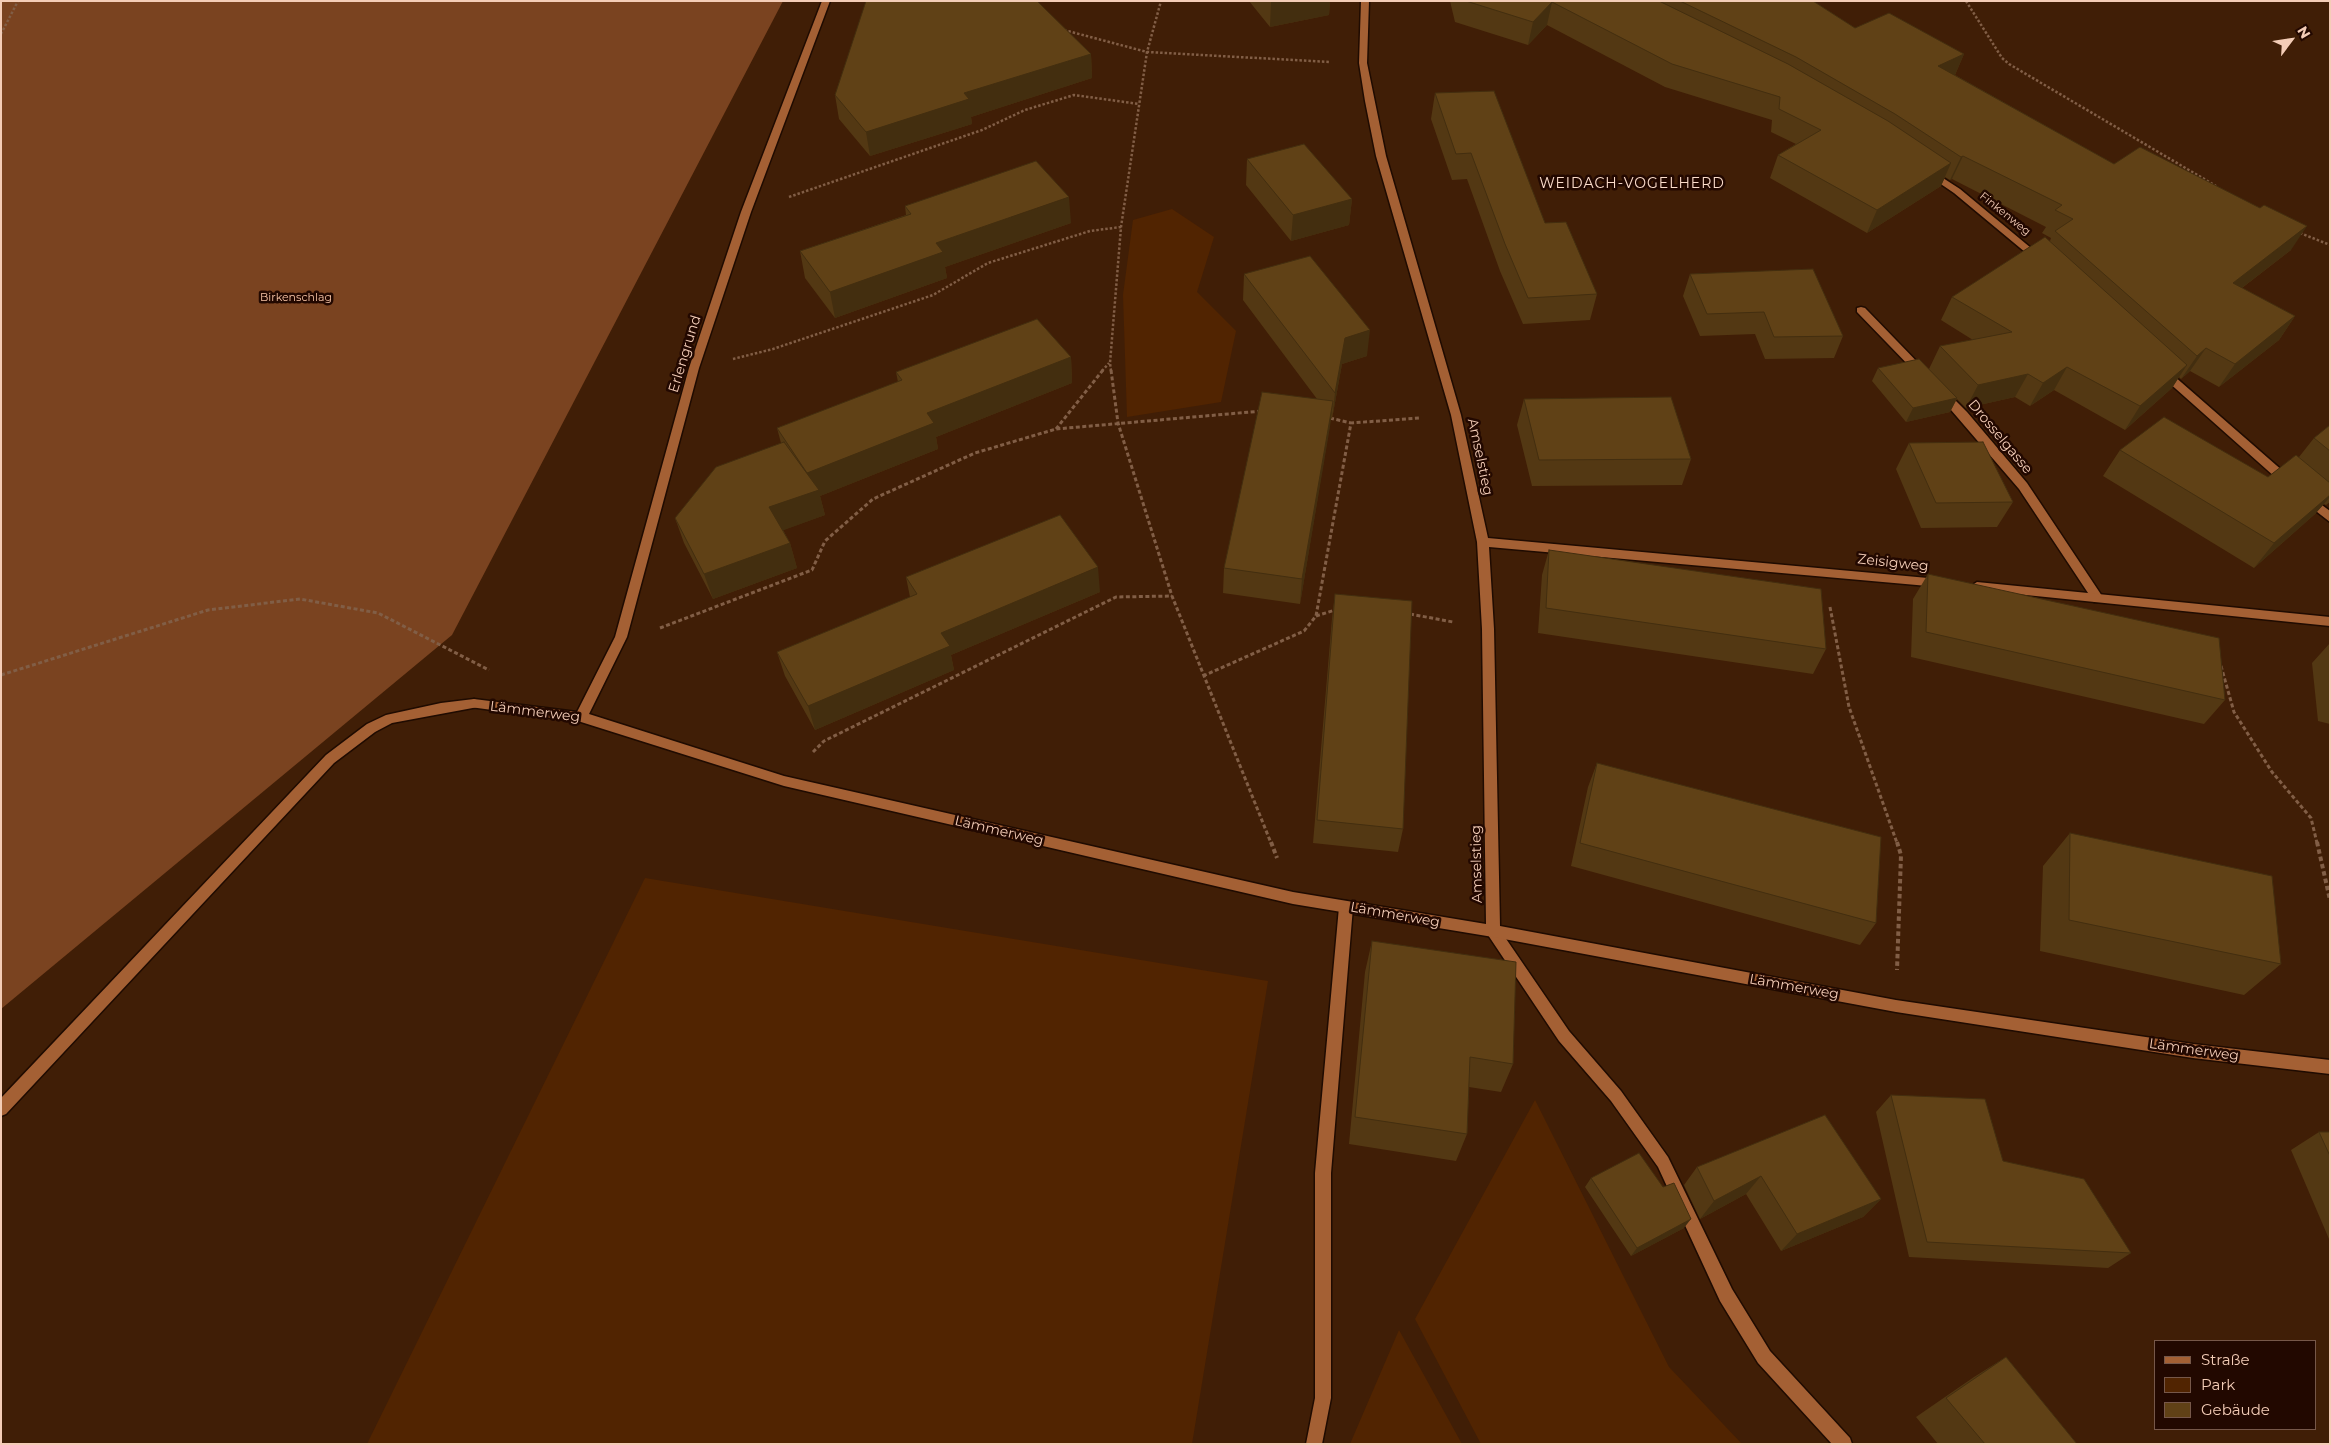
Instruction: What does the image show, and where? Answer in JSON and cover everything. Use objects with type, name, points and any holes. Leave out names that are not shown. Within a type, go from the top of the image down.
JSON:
[{"type":"street","name":"Erlengrund","points":[[581,717],[621,637],[694,368],[746,212],[826,1]]},
{"type":"street","name":"Amselstieg","points":[[1364,1],[1363,63],[1368,102],[1456,415],[1483,542],[1488,629],[1493,931]]},
{"type":"street","name":"Finkenweg","points":[[1924,169],[1957,190],[2050,269]]},
{"type":"street","name":"Drosselgasse","points":[[1861,310],[1963,415],[2023,486],[2098,598]]},
{"type":"street","points":[[2153,363],[2330,518]]},
{"type":"street","name":"Zeisigweg","points":[[1483,542],[1824,571],[2330,622]]},
{"type":"street","name":"Lämmerweg","points":[[1,1109],[330,759],[371,728],[390,719],[442,708],[474,704],[581,717],[784,781],[1293,898],[1493,931],[1896,1006],[2193,1051],[2330,1067]]},
{"type":"street","points":[[1314,1444],[1323,1398],[1322,1173],[1346,907]]},
{"type":"street","points":[[1493,931],[1564,1036],[1616,1096],[1663,1162],[1726,1295],[1764,1358],[1844,1444]]},
{"type":"path","points":[[1,34],[18,1]]},
{"type":"path","points":[[1162,1],[1147,52],[1121,227],[1110,363],[1118,422],[1172,596],[1293,898]]},
{"type":"path","points":[[1966,1],[2002,58],[2009,64],[2222,190]]},
{"type":"path","points":[[1059,29],[1147,52],[1363,63]]},
{"type":"path","points":[[746,212],[881,163],[982,130],[1025,110],[1074,95],[1139,104]]},
{"type":"path","points":[[694,368],[773,349],[933,295],[988,263],[1090,231],[1121,227]]},
{"type":"path","points":[[2299,233],[2330,245]]},
{"type":"path","points":[[1056,429],[1110,363]]},
{"type":"path","points":[[621,637],[651,632],[812,570],[826,541],[872,499],[975,453],[1056,429],[1118,422],[1271,411]]},
{"type":"path","points":[[1326,417],[1351,423],[1456,415]]},
{"type":"path","points":[[1203,676],[1304,631],[1316,616],[1351,423]]},
{"type":"path","points":[[1824,571],[1849,707],[1901,855],[1896,1006]]},
{"type":"path","points":[[784,781],[824,741],[1116,598],[1172,596]]},
{"type":"path","points":[[1,675],[208,610],[300,599],[378,613],[493,671]]},
{"type":"path","points":[[1316,616],[1339,608]]},
{"type":"path","points":[[2206,610],[2234,712],[2272,772],[2311,818],[2330,900]]},
{"type":"path","points":[[1402,612],[1488,629]]},
{"type":"green space","name":"Birkenschlag","points":[[1,1],[783,1],[452,635],[1,1009]]},
{"type":"green space","points":[[1172,209],[1214,237],[1197,292],[1236,331],[1221,402],[1127,417],[1123,295],[1133,220]]},
{"type":"green space","points":[[645,878],[1268,981],[1192,1444],[367,1444]]},
{"type":"green space","points":[[1535,1100],[1669,1367],[1742,1444],[1481,1444],[1415,1319]]},
{"type":"green space","points":[[1399,1330],[1462,1444],[1350,1444]]},
{"type":"building","points":[[866,1],[1037,1],[1091,54],[964,93],[969,99],[866,132],[835,95]]},
{"type":"building","points":[[1466,1],[1659,1],[1788,64],[1888,121],[1951,163],[1877,210],[1778,155],[1821,130],[1779,109],[1780,97],[1672,64],[1552,2],[1533,22]]},
{"type":"building","points":[[1680,1],[1813,1],[1855,28],[1889,13],[1964,54],[1938,66],[2114,164],[2140,147],[2260,208],[2264,205],[2307,226],[2233,283],[2295,316],[2235,364],[2206,348],[2197,356],[2055,231],[2073,219],[2055,210],[2062,205],[1963,156],[1961,157],[1895,114],[1796,57]]},
{"type":"building","points":[[1494,91],[1545,223],[1566,222],[1597,294],[1528,298],[1505,244],[1471,153],[1456,154],[1435,93]]},
{"type":"building","points":[[1304,144],[1352,199],[1293,215],[1247,159]]},
{"type":"building","points":[[1036,161],[1069,197],[936,243],[943,252],[830,292],[800,251],[911,214],[905,206]]},
{"type":"building","points":[[2045,237],[2187,365],[2140,406],[2067,367],[2043,383],[2028,374],[1978,385],[1940,346],[2012,332],[1952,297]]},
{"type":"building","points":[[1310,256],[1370,330],[1345,338],[1335,393],[1244,274]]},
{"type":"building","points":[[1813,269],[1843,336],[1774,337],[1764,312],[1707,314],[1690,274]]},
{"type":"building","points":[[1037,319],[1071,357],[927,413],[934,423],[807,473],[777,428],[902,380],[896,372]]},
{"type":"building","points":[[1919,359],[1957,398],[1913,408],[1878,368]]},
{"type":"building","points":[[1262,392],[1333,401],[1302,579],[1224,568]]},
{"type":"building","points":[[1671,397],[1691,459],[1539,460],[1524,399]]},
{"type":"building","points":[[2164,417],[2268,477],[2296,455],[2330,483],[2330,495],[2274,543],[2120,450]]},
{"type":"building","points":[[2330,425],[2330,451],[2314,438]]},
{"type":"building","points":[[784,442],[819,490],[769,507],[790,543],[704,574],[675,518],[716,467]]},
{"type":"building","points":[[1983,442],[2013,502],[1936,503],[1909,443]]},
{"type":"building","points":[[1060,515],[1098,567],[941,633],[950,646],[808,706],[777,652],[917,594],[906,577]]},
{"type":"building","points":[[1549,550],[1821,589],[1826,649],[1546,608]]},
{"type":"building","points":[[1928,574],[2219,638],[2225,700],[1926,632]]},
{"type":"building","points":[[1335,594],[1412,601],[1403,829],[1317,820]]},
{"type":"building","points":[[1597,763],[1881,837],[1876,923],[1580,843]]},
{"type":"building","points":[[2070,833],[2272,876],[2281,964],[2069,920]]},
{"type":"building","points":[[1372,941],[1516,962],[1513,1064],[1470,1057],[1467,1134],[1355,1117]]},
{"type":"building","points":[[1891,1095],[1985,1099],[2003,1161],[2084,1179],[2131,1253],[1927,1242]]},
{"type":"building","points":[[1825,1115],[1881,1199],[1797,1234],[1761,1176],[1714,1201],[1697,1167]]},
{"type":"building","points":[[2319,1132],[2330,1132],[2330,1156]]},
{"type":"building","points":[[1639,1153],[1663,1187],[1674,1183],[1691,1219],[1637,1248],[1591,1178]]},
{"type":"building","points":[[2006,1357],[2077,1444],[1985,1444],[1946,1398]]},
{"type":"district","name":"WEIDACH-VOGELHERD","points":[[1632,184]]}]
